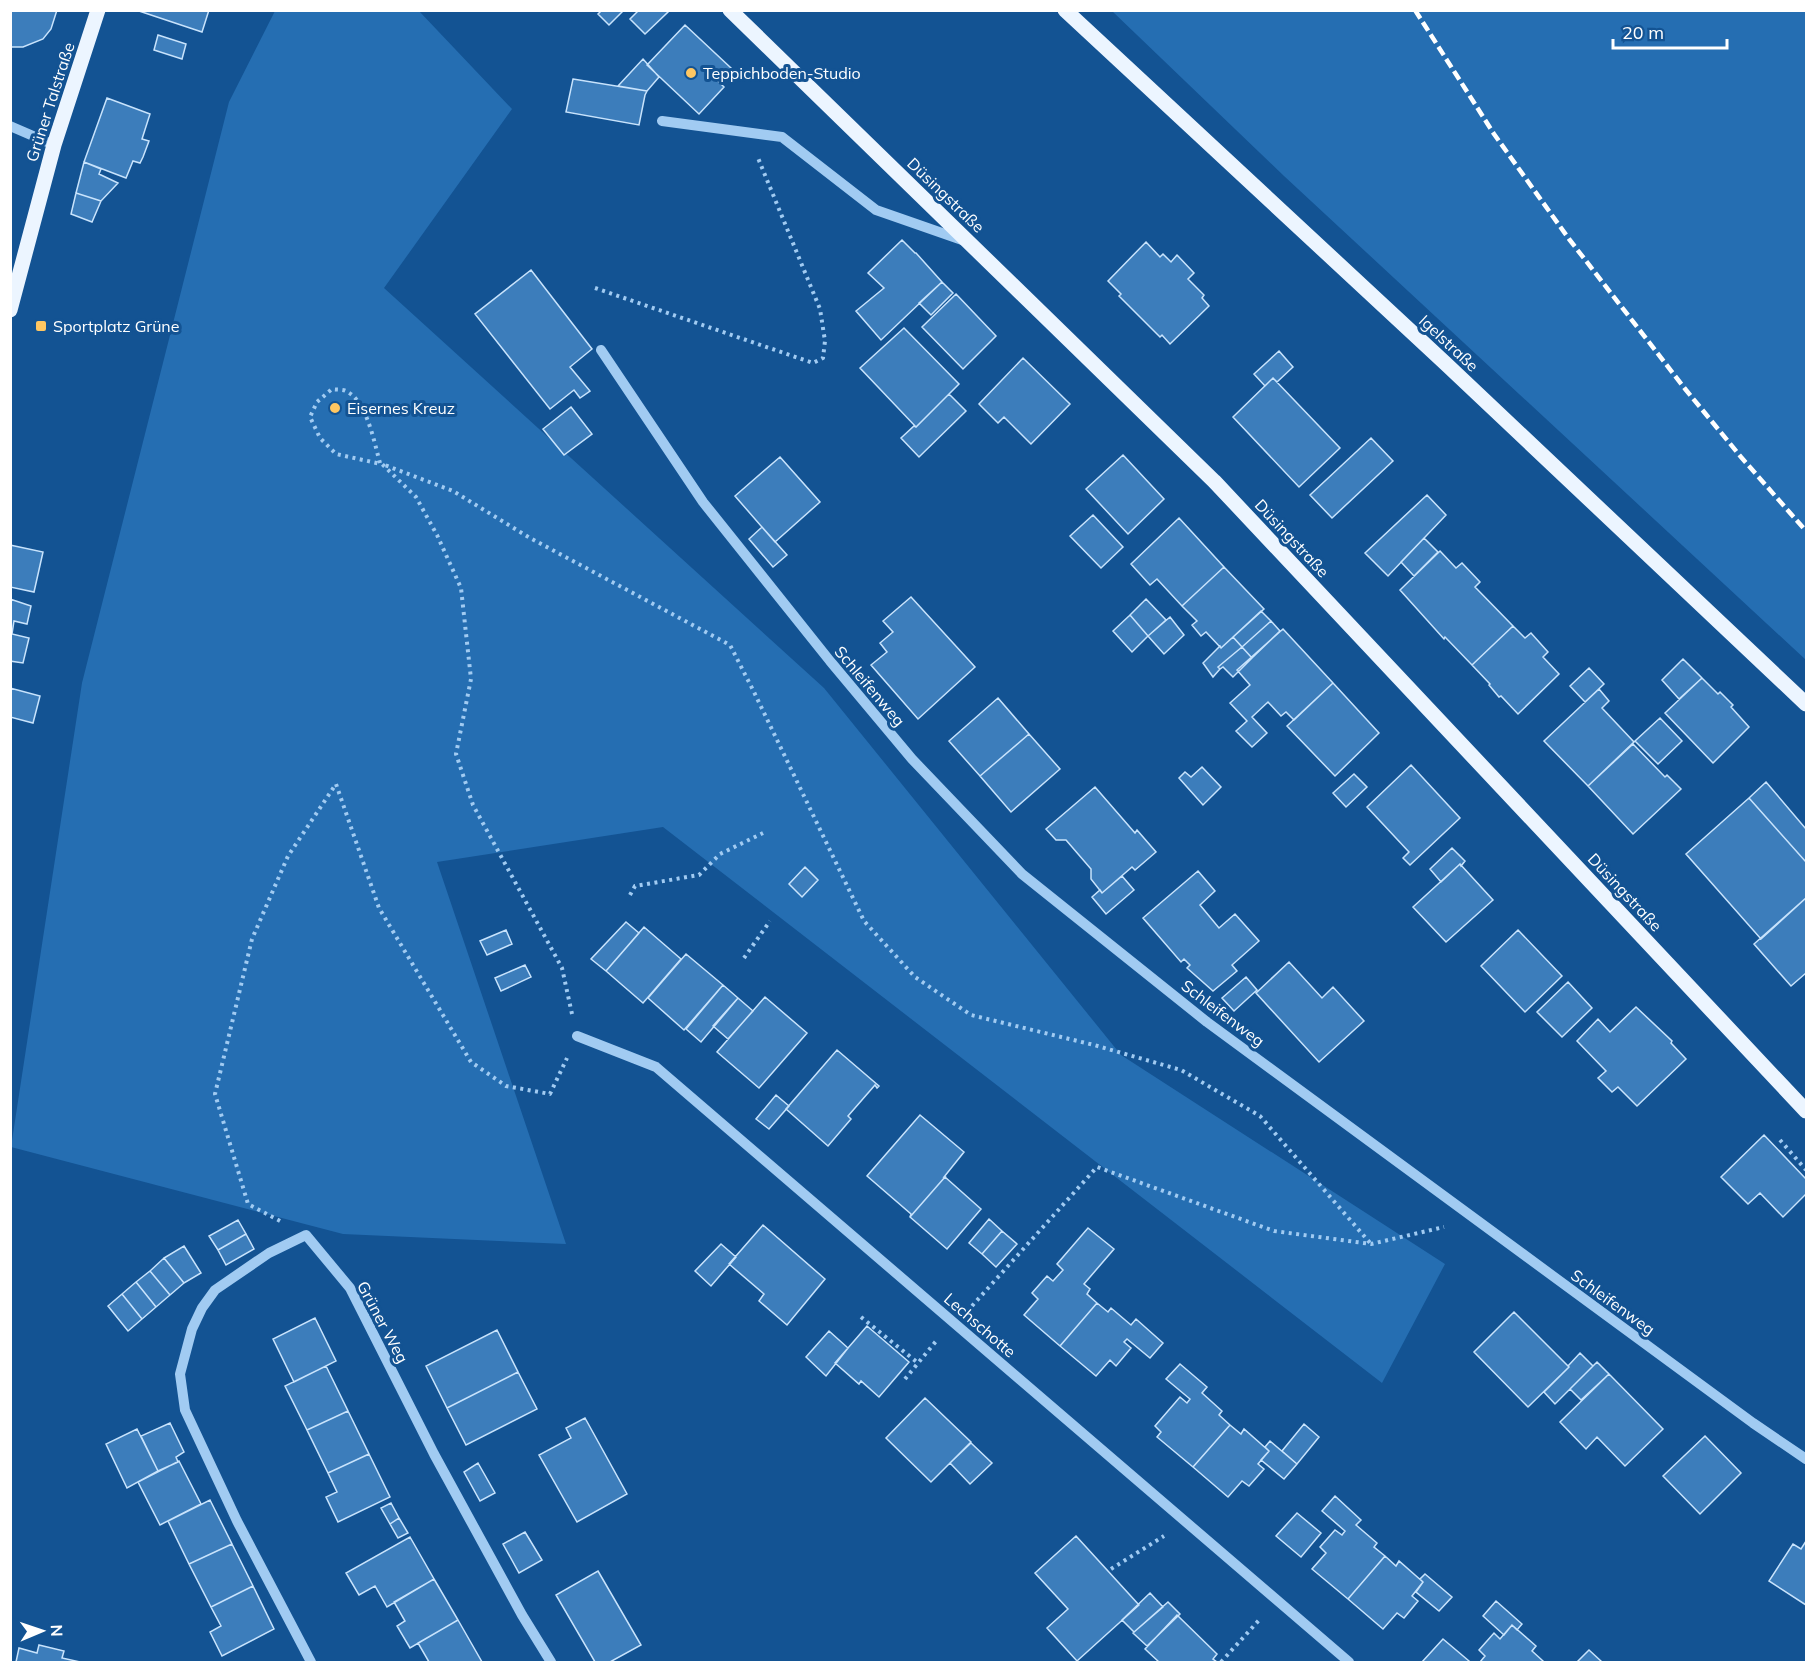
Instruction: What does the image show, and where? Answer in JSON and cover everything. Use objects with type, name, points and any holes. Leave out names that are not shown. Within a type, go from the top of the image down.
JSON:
[{"type":"main road","name":"Grüner Talstraße","points":[[10,310],[54,145],[98,10]]},
{"type":"main road","name":"Düsingstraße","points":[[730,10],[1214,481],[1806,1111]]},
{"type":"main road","name":"Igelstraße","points":[[1065,10],[1463,380],[1806,704]]},
{"type":"street","points":[[662,121],[782,137],[876,210],[968,242]]},
{"type":"street","points":[[10,126],[54,145]]},
{"type":"street","name":"Schleifenweg","points":[[601,350],[703,502],[830,661],[912,759],[1022,874],[1207,1022],[1806,1459]]},
{"type":"street","name":"Lechschotte","points":[[577,1036],[656,1067],[1349,1662]]},
{"type":"street","points":[[306,1235],[269,1253],[215,1290],[202,1308],[192,1329],[180,1374],[185,1410],[237,1521],[311,1662]]},
{"type":"street","name":"Grüner Weg","points":[[306,1235],[350,1288],[439,1464],[522,1615],[551,1662]]},
{"type":"path","points":[[595,288],[813,363],[823,358],[825,341],[820,309],[747,133]]},
{"type":"path","points":[[306,1235],[248,1204],[215,1094],[252,939],[288,856],[336,784],[379,908],[471,1062],[506,1086],[550,1094],[577,1036],[562,968],[473,805],[456,754],[471,679],[460,588],[437,535],[416,497],[381,464],[366,417],[357,399],[345,390],[332,389],[317,402],[310,417],[320,438],[336,454],[381,464],[453,490],[530,538],[730,645],[864,921],[915,977],[971,1015],[1094,1045],[1181,1070],[1260,1116],[1371,1244]]},
{"type":"path","points":[[630,895],[635,886],[699,875],[720,854],[763,833]]},
{"type":"path","points":[[744,958],[770,921]]},
{"type":"path","points":[[1780,1140],[1806,1170]]},
{"type":"path","points":[[905,1378],[1097,1167],[1274,1231],[1371,1244],[1476,1219]]},
{"type":"path","points":[[861,1317],[918,1363]]},
{"type":"path","points":[[1111,1569],[1186,1521]]},
{"type":"path","points":[[1221,1662],[1277,1600]]},
{"type":"shaded area","points":[[275,11],[419,11],[512,109],[384,288],[824,688],[1121,1055],[1445,1264],[1382,1383],[663,827],[437,862],[566,1244],[343,1234],[11,1147],[82,683],[229,102]]},
{"type":"shaded area","points":[[1112,11],[1806,11],[1806,660],[1284,176]]},
{"type":"building","points":[[10,10],[57,10],[51,29],[43,39],[23,47],[10,47]]},
{"type":"building","points":[[136,10],[209,10],[202,32]]},
{"type":"building","points":[[599,10],[624,10],[609,25],[598,14]]},
{"type":"building","points":[[639,10],[667,10],[668,12],[645,34],[630,19]]},
{"type":"building","name":"Teppichboden-Studio","points":[[685,25],[731,68],[718,81],[724,87],[699,114],[647,65]]},
{"type":"building","points":[[158,35],[186,44],[182,59],[154,50]]},
{"type":"building","points":[[643,59],[659,77],[647,91],[618,86]]},
{"type":"building","points":[[573,79],[647,91],[639,125],[566,112]]},
{"type":"building","points":[[107,98],[150,114],[142,139],[149,141],[143,157],[140,163],[133,161],[126,178],[84,162]]},
{"type":"building","points":[[84,162],[101,169],[99,174],[118,183],[101,201],[76,193]]},
{"type":"building","points":[[76,193],[101,201],[92,222],[71,214]]},
{"type":"building","points":[[902,240],[942,282],[881,340],[856,311],[884,288],[868,273]]},
{"type":"building","points":[[1146,242],[1160,257],[1163,254],[1171,262],[1177,255],[1194,273],[1188,279],[1204,295],[1202,298],[1209,306],[1170,344],[1119,296],[1121,294],[1108,281]]},
{"type":"building","points":[[531,270],[592,349],[570,367],[590,391],[580,398],[574,390],[550,409],[475,314]]},
{"type":"building","points":[[942,282],[953,293],[931,315],[919,303]]},
{"type":"building","points":[[956,294],[996,336],[963,369],[922,327]]},
{"type":"building","points":[[904,328],[959,384],[916,427],[860,368]]},
{"type":"building","points":[[1279,351],[1293,367],[1277,382],[1273,378],[1265,386],[1254,374]]},
{"type":"building","points":[[1023,358],[1070,404],[1031,444],[1004,417],[998,423],[979,404]]},
{"type":"building","points":[[1273,378],[1340,448],[1299,487],[1233,417]]},
{"type":"building","points":[[949,394],[966,411],[919,457],[901,438],[914,426],[916,427]]},
{"type":"building","points":[[571,407],[592,434],[564,455],[543,429]]},
{"type":"building","points":[[1371,438],[1393,461],[1332,518],[1310,495]]},
{"type":"building","points":[[1123,455],[1164,499],[1128,534],[1086,489]]},
{"type":"building","points":[[780,457],[820,502],[775,542],[735,496]]},
{"type":"building","points":[[1427,495],[1446,515],[1388,576],[1365,553]]},
{"type":"building","points":[[1093,515],[1123,547],[1101,568],[1070,536]]},
{"type":"building","points":[[1179,518],[1224,567],[1182,606],[1157,579],[1150,585],[1131,564]]},
{"type":"building","points":[[762,527],[787,555],[773,567],[749,539]]},
{"type":"building","points":[[1424,538],[1438,552],[1414,576],[1401,562]]},
{"type":"building","points":[[10,545],[43,552],[34,592],[10,587]]},
{"type":"building","points":[[1440,551],[1456,568],[1462,563],[1480,582],[1475,587],[1513,626],[1472,665],[1445,637],[1444,639],[1400,590]]},
{"type":"building","points":[[1224,567],[1264,609],[1221,648],[1206,632],[1201,636],[1192,625],[1197,621],[1182,606]]},
{"type":"building","points":[[911,597],[975,667],[918,719],[871,665],[887,652],[880,643],[893,632],[883,621]]},
{"type":"building","points":[[10,599],[31,606],[27,624],[14,621],[12,634],[29,638],[23,663],[10,661]]},
{"type":"building","points":[[1146,599],[1166,620],[1148,636],[1130,615]]},
{"type":"building","points":[[1261,611],[1271,621],[1242,647],[1233,637]]},
{"type":"building","points":[[1130,615],[1148,636],[1132,652],[1113,631]]},
{"type":"building","points":[[1170,617],[1184,635],[1164,654],[1148,636]]},
{"type":"building","points":[[1271,621],[1280,631],[1252,658],[1242,647]]},
{"type":"building","points":[[1513,626],[1525,638],[1531,633],[1548,652],[1543,657],[1559,674],[1518,714],[1501,696],[1499,697],[1472,665]]},
{"type":"building","points":[[1283,629],[1333,683],[1294,720],[1286,712],[1281,716],[1268,702],[1252,717],[1267,733],[1252,747],[1236,731],[1247,721],[1230,703],[1250,685],[1237,670]]},
{"type":"building","points":[[1233,637],[1242,647],[1218,667],[1220,669],[1213,677],[1203,663]]},
{"type":"building","points":[[1242,647],[1252,658],[1233,677],[1223,667],[1220,669],[1218,667]]},
{"type":"building","points":[[1683,659],[1702,678],[1679,699],[1662,680]]},
{"type":"building","points":[[1589,668],[1604,684],[1585,702],[1570,686]]},
{"type":"building","points":[[1702,678],[1733,705],[1731,707],[1749,727],[1713,763],[1665,713]]},
{"type":"building","points":[[1333,683],[1379,733],[1335,776],[1287,726]]},
{"type":"building","points":[[10,688],[40,696],[33,723],[10,717]]},
{"type":"building","points":[[1599,689],[1609,701],[1602,708],[1634,742],[1588,786],[1544,741]]},
{"type":"building","points":[[998,698],[1029,734],[980,776],[949,741]]},
{"type":"building","points":[[1660,718],[1682,741],[1658,764],[1635,741]]},
{"type":"building","points":[[1029,734],[1060,769],[1011,812],[980,776]]},
{"type":"building","points":[[1633,744],[1665,777],[1667,775],[1681,789],[1633,834],[1588,786]]},
{"type":"building","points":[[1411,765],[1460,818],[1410,865],[1403,858],[1409,852],[1367,807]]},
{"type":"building","points":[[1202,767],[1221,787],[1203,805],[1179,778],[1185,772],[1191,777]]},
{"type":"building","points":[[1354,774],[1367,787],[1346,807],[1333,793]]},
{"type":"building","points":[[1766,782],[1806,829],[1806,862],[1749,798]]},
{"type":"building","points":[[1095,787],[1135,833],[1137,830],[1156,852],[1135,870],[1132,867],[1102,893],[1091,879],[1091,869],[1066,840],[1056,840],[1046,829]]},
{"type":"building","points":[[1749,798],[1806,862],[1806,898],[1761,939],[1686,854]]},
{"type":"building","points":[[1452,848],[1465,861],[1441,882],[1430,869]]},
{"type":"building","points":[[1460,864],[1493,900],[1446,942],[1413,907]]},
{"type":"building","points":[[805,867],[818,880],[802,897],[789,884]]},
{"type":"building","points":[[1198,871],[1215,891],[1200,905],[1219,928],[1235,914],[1259,941],[1232,965],[1237,971],[1213,991],[1187,968],[1190,965],[1184,959],[1181,962],[1143,918]]},
{"type":"building","points":[[1122,876],[1134,890],[1106,914],[1092,897],[1100,890],[1102,893]]},
{"type":"building","points":[[1806,898],[1806,973],[1791,986],[1754,944]]},
{"type":"building","points":[[626,922],[639,933],[606,971],[591,959]]},
{"type":"building","points":[[644,927],[681,959],[643,1003],[606,971]]},
{"type":"building","points":[[506,930],[512,944],[487,955],[480,941]]},
{"type":"building","points":[[1518,930],[1562,976],[1525,1012],[1481,966]]},
{"type":"building","points":[[686,954],[723,985],[684,1030],[648,998]]},
{"type":"building","points":[[1289,962],[1322,998],[1333,987],[1364,1021],[1319,1062],[1256,993]]},
{"type":"building","points":[[525,965],[531,977],[501,991],[495,978]]},
{"type":"building","points":[[1246,977],[1257,990],[1234,1011],[1222,998]]},
{"type":"building","points":[[1568,982],[1592,1008],[1562,1037],[1537,1012]]},
{"type":"building","points":[[723,985],[738,998],[701,1042],[686,1029]]},
{"type":"building","points":[[765,997],[807,1033],[759,1088],[717,1052]]},
{"type":"building","points":[[738,998],[753,1011],[728,1039],[713,1026]]},
{"type":"building","points":[[1636,1007],[1672,1041],[1671,1043],[1686,1059],[1637,1106],[1618,1087],[1612,1092],[1598,1078],[1606,1071],[1577,1041],[1598,1019],[1610,1032]]},
{"type":"building","points":[[837,1050],[879,1086],[877,1088],[875,1085],[848,1116],[851,1119],[828,1146],[786,1109]]},
{"type":"building","points":[[776,1095],[789,1106],[769,1129],[756,1119]]},
{"type":"building","points":[[920,1115],[964,1152],[910,1217],[911,1214],[867,1176]]},
{"type":"building","points":[[1764,1135],[1806,1179],[1806,1194],[1783,1217],[1760,1193],[1748,1204],[1721,1177]]},
{"type":"building","points":[[945,1177],[981,1209],[947,1249],[910,1217]]},
{"type":"building","points":[[989,1219],[1002,1231],[982,1254],[969,1243]]},
{"type":"building","points":[[238,1220],[246,1234],[218,1250],[209,1236]]},
{"type":"building","points":[[763,1225],[825,1279],[787,1325],[759,1301],[764,1294],[729,1264]]},
{"type":"building","points":[[1088,1228],[1114,1249],[1084,1284],[1090,1289],[1087,1294],[1097,1303],[1060,1346],[1024,1315],[1038,1299],[1032,1293],[1047,1276],[1053,1281],[1063,1270],[1057,1264]]},
{"type":"building","points":[[1002,1231],[1017,1244],[996,1267],[982,1254]]},
{"type":"building","points":[[246,1234],[254,1249],[226,1265],[218,1250]]},
{"type":"building","points":[[721,1244],[736,1257],[711,1286],[695,1271]]},
{"type":"building","points":[[184,1246],[201,1273],[184,1283],[164,1258]]},
{"type":"building","points":[[164,1258],[184,1283],[170,1295],[150,1271]]},
{"type":"building","points":[[150,1271],[170,1295],[156,1307],[136,1282]]},
{"type":"building","points":[[136,1282],[156,1307],[142,1319],[122,1294]]},
{"type":"building","points":[[122,1294],[142,1319],[128,1331],[108,1306]]},
{"type":"building","points":[[1097,1303],[1108,1312],[1111,1308],[1131,1325],[1136,1319],[1163,1343],[1150,1358],[1127,1339],[1124,1342],[1131,1348],[1116,1366],[1110,1360],[1096,1376],[1060,1346]]},
{"type":"building","points":[[1514,1312],[1569,1367],[1528,1407],[1474,1352]]},
{"type":"building","points":[[315,1318],[336,1361],[294,1382],[273,1339]]},
{"type":"building","points":[[867,1326],[909,1362],[879,1397],[861,1381],[859,1384],[835,1363]]},
{"type":"building","points":[[497,1330],[518,1372],[447,1408],[426,1366]]},
{"type":"building","points":[[829,1331],[848,1348],[826,1376],[806,1357]]},
{"type":"building","points":[[1580,1353],[1593,1366],[1555,1404],[1544,1392]]},
{"type":"building","points":[[1597,1362],[1609,1374],[1581,1400],[1570,1389]]},
{"type":"building","points":[[1180,1364],[1207,1387],[1202,1393],[1222,1411],[1219,1415],[1230,1425],[1193,1467],[1157,1437],[1161,1432],[1155,1426],[1180,1397],[1187,1403],[1190,1399],[1166,1379]]},
{"type":"building","points":[[326,1366],[348,1411],[307,1430],[285,1386]]},
{"type":"building","points":[[518,1372],[537,1409],[466,1445],[447,1408]]},
{"type":"building","points":[[1609,1374],[1663,1429],[1625,1466],[1597,1437],[1586,1449],[1560,1422]]},
{"type":"building","points":[[925,1398],[971,1442],[931,1482],[886,1438]]},
{"type":"building","points":[[348,1411],[369,1454],[328,1473],[307,1430]]},
{"type":"building","points":[[585,1418],[627,1494],[577,1522],[539,1455],[571,1438],[566,1428]]},
{"type":"building","points":[[170,1423],[184,1452],[176,1457],[178,1462],[158,1471],[141,1436]]},
{"type":"building","points":[[1304,1424],[1319,1437],[1297,1464],[1282,1451]]},
{"type":"building","points":[[1230,1425],[1241,1434],[1244,1429],[1269,1451],[1258,1464],[1264,1469],[1249,1486],[1242,1481],[1228,1497],[1193,1467]]},
{"type":"building","points":[[137,1429],[158,1471],[127,1488],[106,1444]]},
{"type":"building","points":[[1705,1436],[1741,1473],[1700,1514],[1663,1476]]},
{"type":"building","points":[[1270,1441],[1297,1464],[1284,1479],[1261,1460],[1269,1451],[1265,1447]]},
{"type":"building","points":[[971,1443],[992,1463],[970,1484],[950,1463]]},
{"type":"building","points":[[369,1454],[390,1497],[338,1522],[326,1497],[337,1492],[328,1473]]},
{"type":"building","points":[[179,1461],[201,1504],[160,1525],[138,1482]]},
{"type":"building","points":[[478,1463],[495,1493],[480,1501],[464,1472]]},
{"type":"building","points":[[1335,1496],[1361,1520],[1356,1525],[1377,1543],[1374,1547],[1385,1556],[1348,1599],[1312,1569],[1326,1553],[1320,1547],[1335,1530],[1342,1535],[1345,1531],[1322,1511]]},
{"type":"building","points":[[210,1500],[232,1544],[189,1564],[168,1521]]},
{"type":"building","points":[[391,1503],[399,1518],[390,1524],[381,1508]]},
{"type":"building","points":[[1297,1513],[1321,1533],[1301,1557],[1276,1536]]},
{"type":"building","points":[[399,1518],[408,1533],[398,1538],[390,1524]]},
{"type":"building","points":[[525,1532],[542,1560],[519,1573],[503,1544]]},
{"type":"building","points":[[1076,1536],[1139,1605],[1077,1661],[1047,1628],[1068,1609],[1035,1573]]},
{"type":"building","points":[[410,1537],[434,1579],[387,1607],[375,1586],[359,1595],[346,1573]]},
{"type":"building","points":[[1806,1541],[1806,1605],[1769,1581],[1793,1544],[1801,1549]]},
{"type":"building","points":[[232,1544],[253,1586],[211,1607],[189,1564]]},
{"type":"building","points":[[1385,1556],[1396,1566],[1399,1561],[1423,1582],[1412,1596],[1418,1601],[1404,1618],[1397,1613],[1383,1629],[1348,1599]]},
{"type":"building","points":[[598,1571],[641,1645],[610,1662],[595,1662],[556,1595]]},
{"type":"building","points":[[1425,1574],[1452,1597],[1439,1611],[1416,1592],[1423,1582],[1420,1579]]},
{"type":"building","points":[[434,1579],[458,1620],[410,1648],[397,1626],[405,1621],[394,1602]]},
{"type":"building","points":[[253,1586],[274,1629],[222,1656],[210,1632],[221,1626],[211,1607]]},
{"type":"building","points":[[1150,1593],[1163,1607],[1134,1632],[1122,1620]]},
{"type":"building","points":[[1496,1601],[1522,1624],[1517,1630],[1512,1625],[1504,1635],[1483,1616]]},
{"type":"building","points":[[1168,1602],[1180,1614],[1147,1646],[1133,1633]]},
{"type":"building","points":[[1177,1615],[1217,1654],[1213,1659],[1217,1662],[1159,1662],[1145,1649]]},
{"type":"building","points":[[458,1620],[482,1662],[429,1662],[418,1643]]},
{"type":"building","points":[[1512,1625],[1536,1646],[1532,1651],[1543,1661],[1480,1662],[1485,1656],[1479,1650],[1494,1633],[1500,1639]]},
{"type":"building","points":[[1443,1639],[1469,1661],[1422,1662]]},
{"type":"building","points":[[39,1645],[64,1651],[62,1658],[80,1662],[16,1662],[19,1648],[37,1653]]},
{"type":"building","points":[[1589,1650],[1602,1662],[1577,1662]]},
{"type":"railway","points":[[1415,10],[1494,134],[1569,239],[1686,390],[1806,531]]},
{"type":"place","name":"Teppichboden-Studio","points":[[691,73]]},
{"type":"place","name":"Sportplatz Grüne","points":[[41,326]]},
{"type":"place","name":"Eisernes Kreuz","points":[[335,408]]}]
